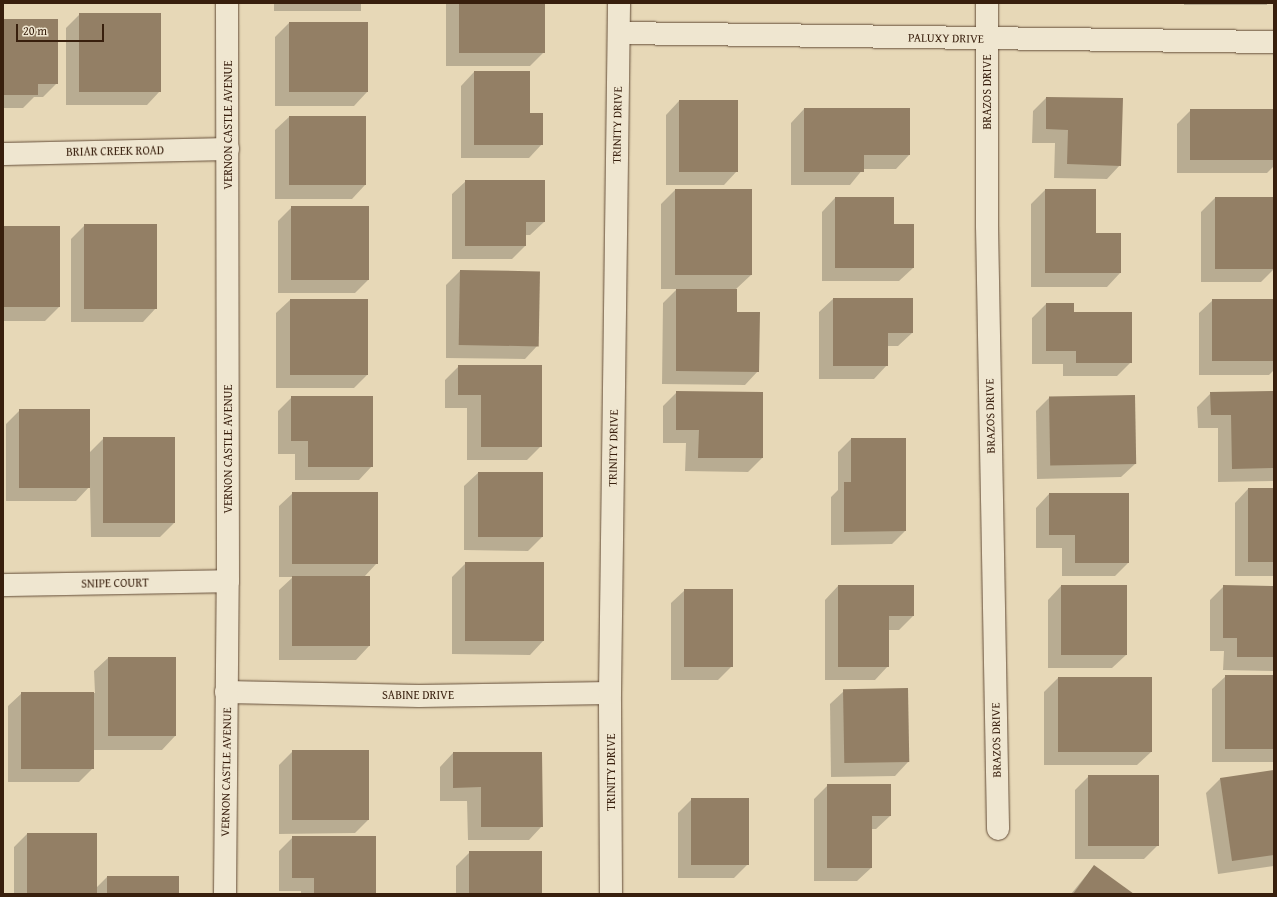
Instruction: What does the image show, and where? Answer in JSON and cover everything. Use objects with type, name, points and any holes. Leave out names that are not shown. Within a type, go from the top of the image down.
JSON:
[{"type":"street","name":"VERNON CASTLE AVENUE","points":[[224,894],[228,581],[227,3]]},
{"type":"street","name":"TRINITY DRIVE","points":[[611,894],[610,693],[619,3]]},
{"type":"street","name":"BRAZOS DRIVE","points":[[987,3],[987,234],[998,828]]},
{"type":"street","name":"PALUXY DRIVE","points":[[619,33],[1274,42]]},
{"type":"street","name":"BRIAR CREEK ROAD","points":[[3,154],[228,149]]},
{"type":"street","name":"SNIPE COURT","points":[[3,585],[228,581]]},
{"type":"street","name":"SABINE DRIVE","points":[[226,692],[419,696],[610,693]]},
{"type":"building","points":[[459,3],[545,3],[545,53],[459,53]]},
{"type":"building","points":[[79,13],[161,13],[161,92],[79,92]]},
{"type":"building","points":[[3,19],[58,19],[58,84],[38,84],[38,95],[3,95]]},
{"type":"building","points":[[289,22],[368,22],[368,92],[289,92]]},
{"type":"building","points":[[474,71],[530,71],[530,113],[543,113],[543,145],[474,145]]},
{"type":"building","points":[[1046,97],[1123,98],[1121,166],[1067,164],[1068,130],[1046,129]]},
{"type":"building","points":[[679,100],[738,100],[738,172],[679,172]]},
{"type":"building","points":[[804,108],[910,108],[910,155],[864,155],[864,172],[804,172]]},
{"type":"building","points":[[1190,109],[1274,109],[1274,160],[1190,160]]},
{"type":"building","points":[[289,116],[366,116],[366,185],[289,185]]},
{"type":"building","points":[[465,180],[545,180],[545,222],[526,222],[526,246],[465,246]]},
{"type":"building","points":[[675,189],[752,189],[752,275],[675,275]]},
{"type":"building","points":[[1045,189],[1096,189],[1096,233],[1121,233],[1121,273],[1045,273]]},
{"type":"building","points":[[835,197],[894,197],[894,224],[914,224],[914,268],[835,268]]},
{"type":"building","points":[[1215,197],[1274,197],[1274,269],[1215,269]]},
{"type":"building","points":[[291,206],[369,206],[369,280],[291,280]]},
{"type":"building","points":[[84,224],[157,224],[157,309],[84,309]]},
{"type":"building","points":[[3,226],[60,226],[60,307],[3,307]]},
{"type":"building","points":[[460,270],[540,271],[539,346],[459,345]]},
{"type":"building","points":[[676,289],[737,289],[737,312],[760,312],[759,372],[676,371]]},
{"type":"building","points":[[833,298],[913,298],[913,333],[888,333],[888,366],[833,366]]},
{"type":"building","points":[[290,299],[368,299],[368,375],[290,375]]},
{"type":"building","points":[[1212,299],[1274,299],[1274,361],[1212,361]]},
{"type":"building","points":[[1046,303],[1074,303],[1074,312],[1132,312],[1132,363],[1076,363],[1076,351],[1046,351]]},
{"type":"building","points":[[458,365],[542,365],[542,447],[481,447],[481,395],[458,395]]},
{"type":"building","points":[[676,391],[763,392],[763,458],[698,458],[699,430],[676,430]]},
{"type":"building","points":[[1274,391],[1274,468],[1232,469],[1231,415],[1211,415],[1210,392]]},
{"type":"building","points":[[1135,395],[1136,464],[1050,465],[1049,397]]},
{"type":"building","points":[[291,396],[373,396],[373,467],[308,467],[308,441],[291,441]]},
{"type":"building","points":[[19,409],[90,409],[90,488],[19,488]]},
{"type":"building","points":[[103,437],[175,437],[175,523],[103,523]]},
{"type":"building","points":[[851,438],[906,438],[906,531],[844,532],[844,482],[851,482]]},
{"type":"building","points":[[478,472],[543,472],[543,537],[478,537]]},
{"type":"building","points":[[1248,488],[1274,488],[1274,562],[1248,562]]},
{"type":"building","points":[[292,492],[378,492],[378,564],[292,564]]},
{"type":"building","points":[[1049,493],[1129,493],[1129,563],[1075,563],[1075,535],[1049,535]]},
{"type":"building","points":[[465,562],[544,562],[544,641],[465,641]]},
{"type":"building","points":[[292,576],[370,576],[370,646],[292,646]]},
{"type":"building","points":[[838,585],[914,585],[914,616],[889,616],[889,667],[838,667]]},
{"type":"building","points":[[1061,585],[1127,585],[1127,655],[1061,655]]},
{"type":"building","points":[[1223,585],[1274,586],[1274,657],[1237,657],[1237,638],[1223,638]]},
{"type":"building","points":[[684,589],[733,589],[733,667],[684,667]]},
{"type":"building","points":[[108,657],[176,657],[176,736],[108,736]]},
{"type":"building","points":[[1225,675],[1274,675],[1274,749],[1225,749]]},
{"type":"building","points":[[1058,677],[1152,677],[1152,752],[1058,752]]},
{"type":"building","points":[[908,688],[909,762],[844,763],[843,689]]},
{"type":"building","points":[[21,692],[94,692],[94,769],[21,769]]},
{"type":"building","points":[[292,750],[369,750],[369,820],[292,820]]},
{"type":"building","points":[[453,752],[542,752],[543,827],[481,827],[481,787],[453,788]]},
{"type":"building","points":[[1274,770],[1274,855],[1232,861],[1220,778]]},
{"type":"building","points":[[1088,775],[1159,775],[1159,846],[1088,846]]},
{"type":"building","points":[[827,784],[891,784],[891,816],[872,816],[872,868],[827,868]]},
{"type":"building","points":[[691,798],[749,798],[749,865],[691,865]]},
{"type":"building","points":[[27,833],[97,833],[97,894],[27,894]]},
{"type":"building","points":[[292,836],[376,836],[376,894],[314,894],[314,878],[292,878]]},
{"type":"building","points":[[469,851],[542,851],[542,894],[469,894]]},
{"type":"building","points":[[1094,865],[1134,894],[1073,894]]},
{"type":"building","points":[[107,876],[179,876],[179,894],[107,894]]}]
